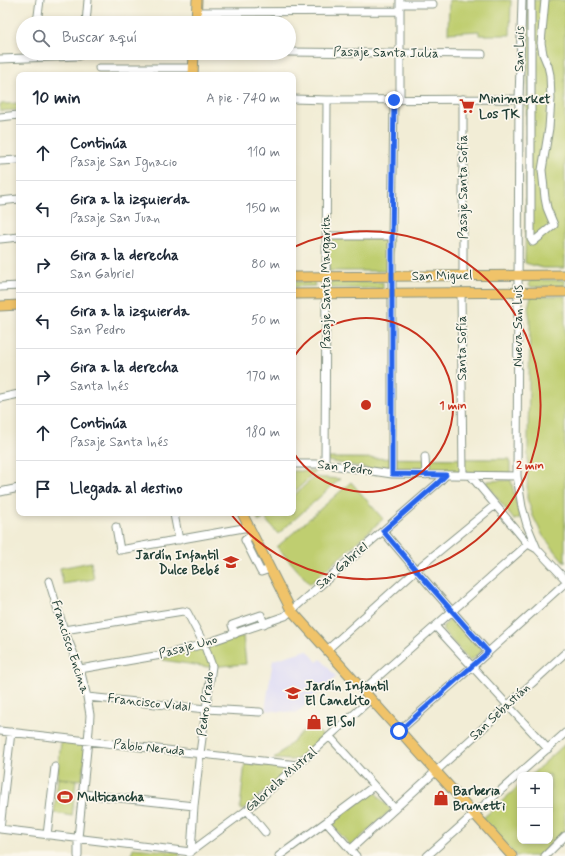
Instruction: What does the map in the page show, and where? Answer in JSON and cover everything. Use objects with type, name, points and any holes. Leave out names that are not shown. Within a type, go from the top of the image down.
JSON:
[{"type":"main road","points":[[196,16],[197,0]]},
{"type":"main road","points":[[193,72],[194,60]]},
{"type":"main road","name":"San Miguel","points":[[296,277],[565,275]]},
{"type":"main road","name":"San Miguel","points":[[296,294],[565,292]]},
{"type":"main road","points":[[0,306],[16,305]]},
{"type":"main road","points":[[244,516],[292,610],[512,856]]},
{"type":"street","points":[[38,16],[40,0]]},
{"type":"street","points":[[87,16],[88,0]]},
{"type":"street","name":"San Luis","points":[[519,99],[522,0]]},
{"type":"street","points":[[531,0],[530,239],[533,242],[554,225],[547,208],[542,170],[549,128],[551,99],[550,75],[548,66],[542,54],[541,43],[545,0]]},
{"type":"street","points":[[196,12],[432,4]]},
{"type":"street","points":[[392,474],[392,236],[400,53],[400,5]]},
{"type":"street","name":"Pasaje Santa Julia","points":[[296,52],[482,54]]},
{"type":"street","points":[[0,59],[16,57]]},
{"type":"street","points":[[99,68],[193,72]]},
{"type":"street","points":[[296,99],[519,99]]},
{"type":"street","name":"Pasaje Santa Sofía","points":[[463,99],[463,276]]},
{"type":"street","name":"Nueva San Luis","points":[[519,99],[517,476],[522,507],[527,525],[537,549]]},
{"type":"street","name":"Pasaje Santa Margarita","points":[[325,464],[327,100]]},
{"type":"street","points":[[0,117],[16,115]]},
{"type":"street","points":[[0,162],[16,160]]},
{"type":"street","points":[[0,200],[16,199]]},
{"type":"street","points":[[326,236],[392,236]]},
{"type":"street","points":[[0,238],[16,237]]},
{"type":"street","points":[[0,287],[16,286]]},
{"type":"street","name":"Santa Sofía","points":[[461,292],[463,475]]},
{"type":"street","points":[[0,398],[16,395]]},
{"type":"street","points":[[425,457],[426,475]]},
{"type":"street","name":"San Pedro","points":[[296,464],[325,464],[392,474],[517,476]]},
{"type":"street","name":"San Gabriel","points":[[292,610],[446,475]]},
{"type":"street","name":"Nueva San Luis","points":[[471,476],[528,544],[537,549],[565,580]]},
{"type":"street","points":[[0,492],[16,489]]},
{"type":"street","points":[[327,650],[416,570],[495,505]]},
{"type":"street","points":[[174,516],[180,540]]},
{"type":"street","points":[[116,527],[120,550],[180,540],[251,531]]},
{"type":"street","points":[[383,531],[488,652]]},
{"type":"street","points":[[363,690],[528,544]]},
{"type":"street","name":"Francisco Encina","points":[[49,581],[64,630],[80,669],[90,715],[78,838],[78,856]]},
{"type":"street","points":[[399,731],[565,583]]},
{"type":"street","name":"Pasaje Uno","points":[[80,669],[167,654],[204,644],[285,616],[292,610]]},
{"type":"street","name":"Pedro Prado","points":[[64,630],[183,611],[187,612],[204,644],[212,666],[188,854]]},
{"type":"street","points":[[435,626],[548,749]]},
{"type":"street","name":"San Sebastián","points":[[351,850],[565,653]]},
{"type":"street","name":"Francisco Vidal","points":[[87,697],[206,709],[260,712]]},
{"type":"street","name":"Gabriela Mistral","points":[[188,854],[247,810],[371,699]]},
{"type":"street","name":"Pablo Neruda","points":[[0,731],[298,765]]},
{"type":"street","points":[[11,732],[0,829],[78,838],[188,854]]},
{"type":"street","points":[[427,856],[565,733]]},
{"type":"street","points":[[330,737],[395,809]]},
{"type":"street","points":[[47,835],[55,767]]},
{"type":"street","points":[[281,856],[374,786]]},
{"type":"street","points":[[83,794],[194,806]]},
{"type":"street","points":[[247,810],[265,832]]},
{"type":"street","points":[[326,822],[356,856]]},
{"type":"street","points":[[545,856],[565,836]]},
{"type":"shaded area","name":"Jardín Infantil El Canelito","points":[[307,650],[317,662],[321,659],[336,677],[297,713],[265,710],[273,660]]},
{"type":"green space","points":[[449,0],[511,0],[510,35],[479,35],[479,31],[448,33]]},
{"type":"green space","points":[[528,0],[565,0],[565,268],[543,268],[525,263]]},
{"type":"green space","points":[[16,103],[16,110],[0,111],[0,104]]},
{"type":"green space","points":[[328,238],[391,239],[391,271],[329,271]]},
{"type":"green space","points":[[531,280],[565,280],[565,287],[531,287],[529,282]]},
{"type":"green space","points":[[314,281],[315,286],[296,287],[296,282]]},
{"type":"green space","points":[[330,282],[383,282],[383,289],[330,288]]},
{"type":"green space","points":[[531,296],[565,296],[565,563],[543,536],[533,516],[527,498],[530,321],[528,307]]},
{"type":"green space","points":[[327,458],[510,459],[510,473],[381,471],[328,461]]},
{"type":"green space","points":[[296,471],[317,471],[296,490]]},
{"type":"green space","points":[[314,477],[340,479],[278,534],[266,520],[270,516],[296,516],[296,493]]},
{"type":"green space","points":[[511,480],[520,518],[514,520],[486,483],[487,481]]},
{"type":"green space","points":[[351,482],[383,519],[310,584],[277,547]]},
{"type":"green space","points":[[256,516],[267,516],[262,520],[259,521]]},
{"type":"green space","points":[[91,562],[94,579],[63,584],[60,568]]},
{"type":"green space","points":[[452,618],[456,619],[483,650],[470,661],[443,631],[443,626]]},
{"type":"green space","points":[[243,636],[246,664],[208,667],[163,660],[163,658]]},
{"type":"green space","points":[[311,724],[323,736],[298,759],[274,759]]},
{"type":"green space","points":[[61,741],[82,744],[86,748],[82,780],[57,778]]},
{"type":"green space","points":[[565,744],[565,830],[553,842],[553,772],[534,772]]},
{"type":"green space","points":[[245,763],[285,768],[286,772],[242,811],[240,807]]},
{"type":"green space","name":"Multicancha","points":[[58,778],[76,780],[72,816],[54,813]]},
{"type":"green space","points":[[517,788],[517,844],[551,844],[539,856],[516,856],[482,819]]},
{"type":"green space","points":[[373,790],[391,810],[351,846],[331,824]]},
{"type":"green space","points":[[133,848],[179,852],[180,856],[131,856]]},
{"type":"place","name":"Minimarket Los TK","points":[[467,106]]},
{"type":"place","name":"Jardín Infantil Dulce Bebé","points":[[231,562]]},
{"type":"place","name":"Jardín Infantil El Canelito","points":[[293,693]]},
{"type":"place","name":"El Sol","points":[[314,722]]},
{"type":"place","name":"Multicancha","points":[[65,797]]},
{"type":"place","name":"Barberia Brunetti","points":[[441,798]]},
{"type":"route","points":[[394,100],[392,239],[392,474],[446,475],[383,531],[488,652],[399,731]]}]
